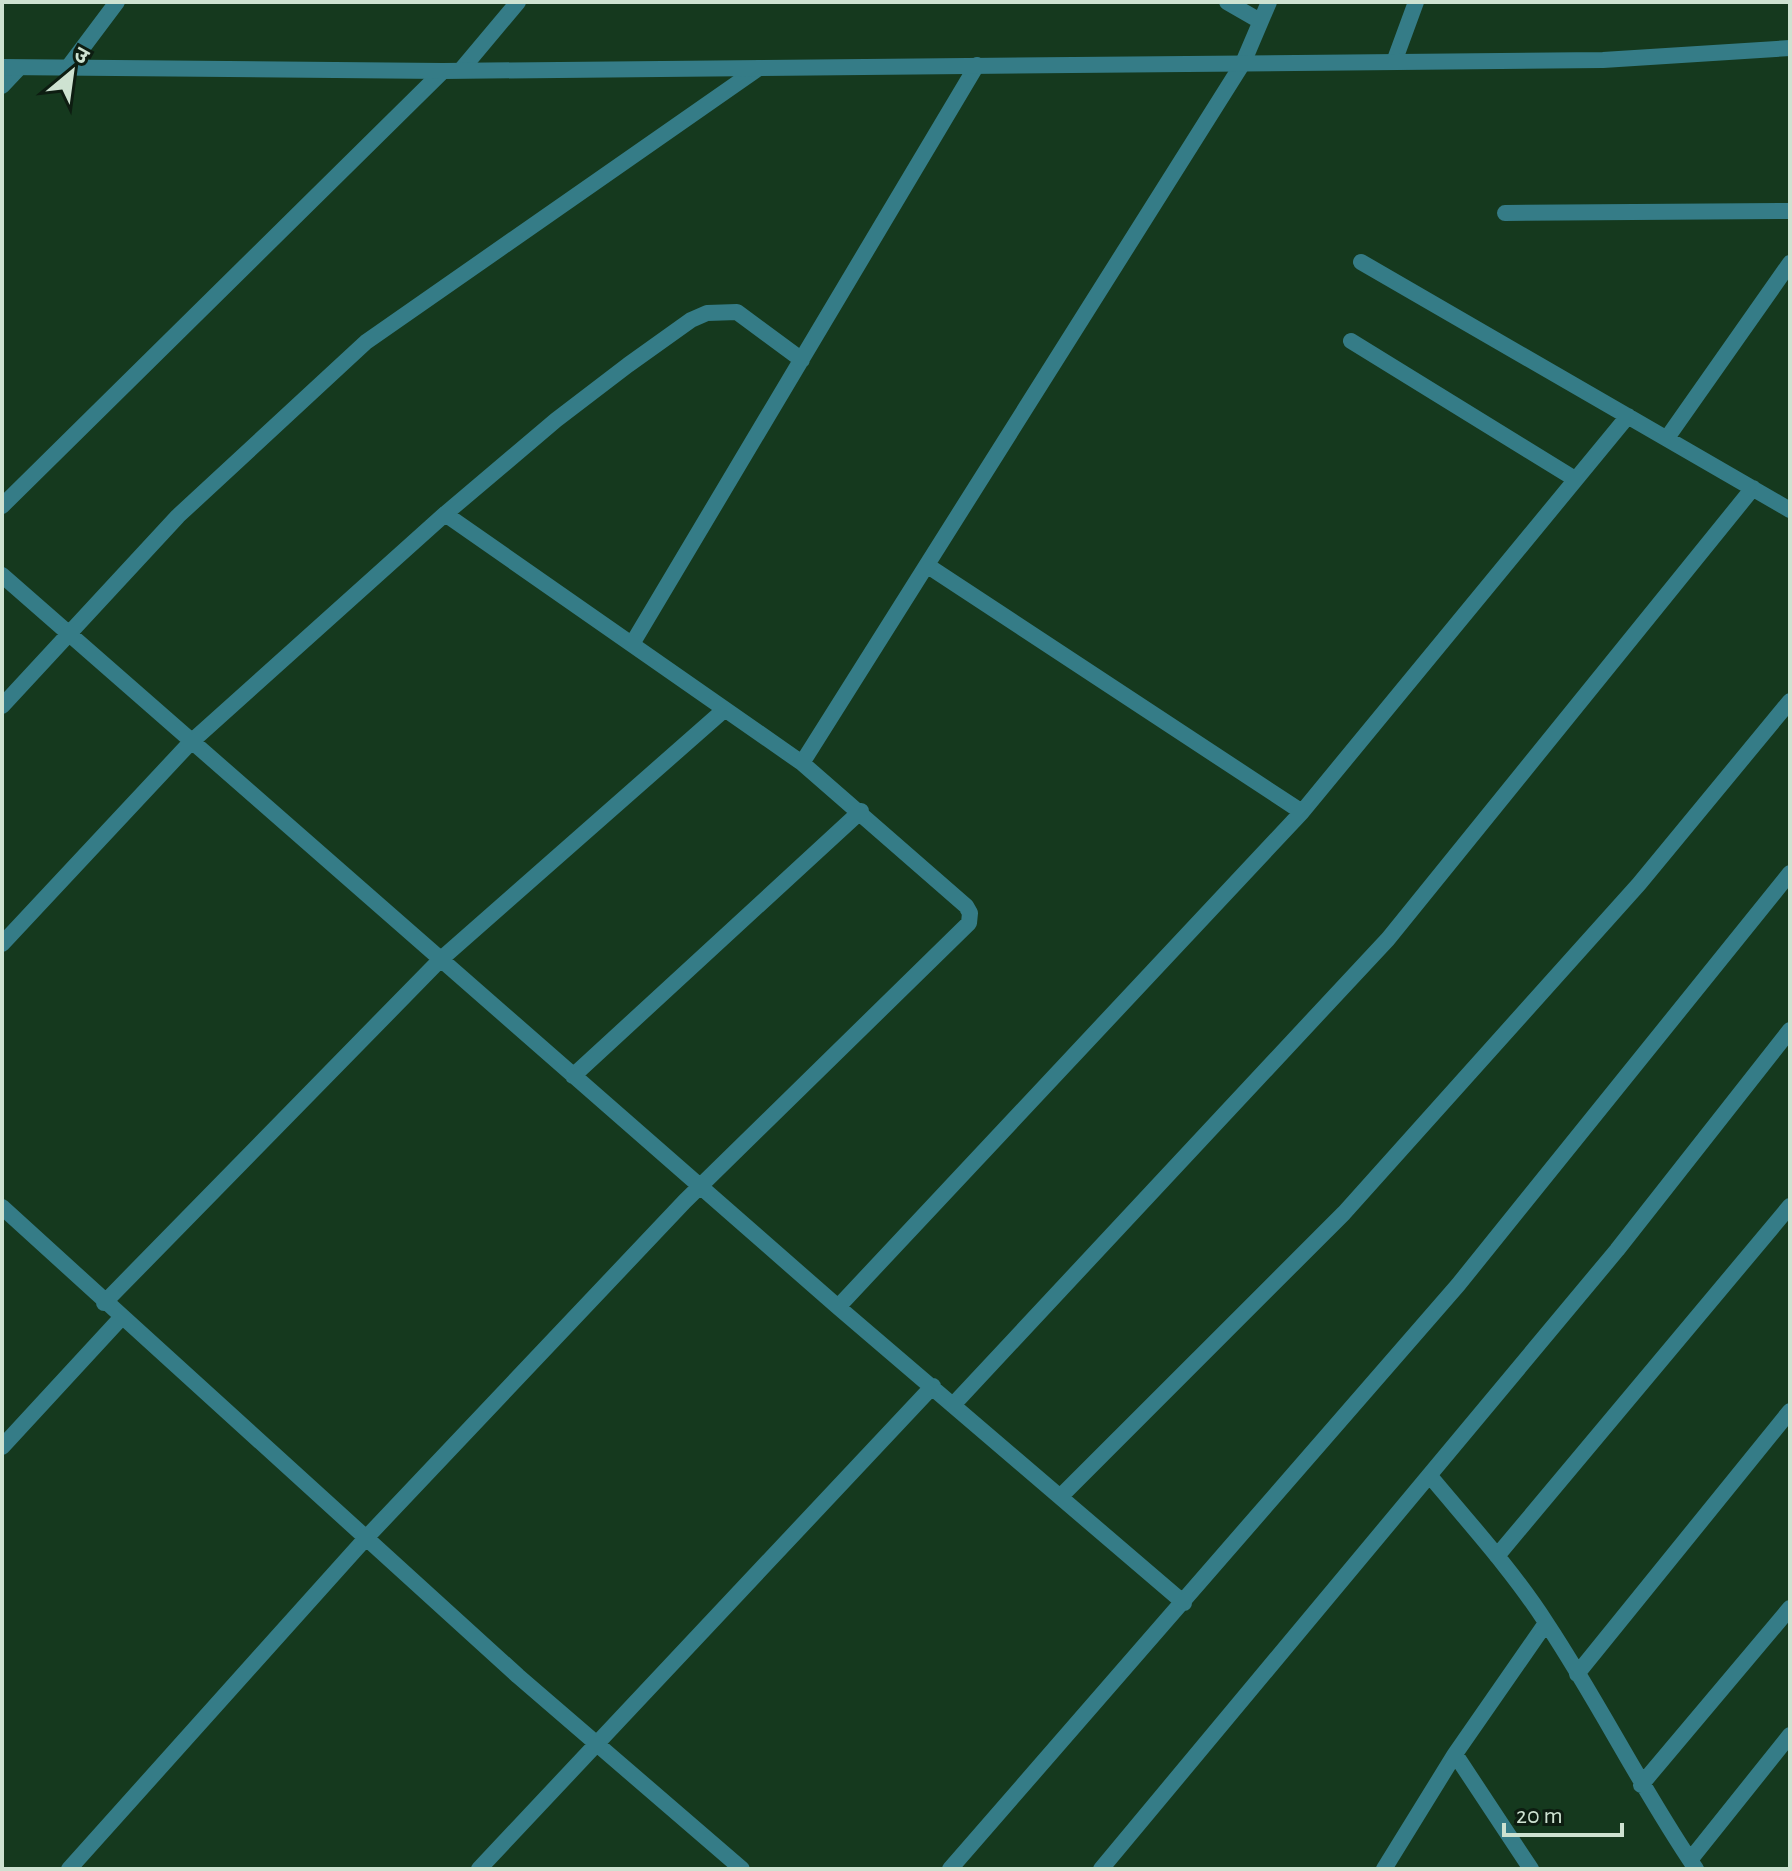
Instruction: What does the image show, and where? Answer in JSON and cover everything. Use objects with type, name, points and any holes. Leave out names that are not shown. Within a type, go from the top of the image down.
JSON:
[{"type":"street","points":[[69,66],[117,2]]},
{"type":"street","points":[[461,70],[518,2]]},
{"type":"street","points":[[1227,2],[1260,21]]},
{"type":"street","points":[[802,763],[1243,63],[1269,2]]},
{"type":"street","points":[[1394,62],[1416,2]]},
{"type":"street","points":[[2,86],[11,68],[69,66],[443,71],[1603,60],[1790,48]]},
{"type":"street","points":[[632,644],[977,65]]},
{"type":"street","points":[[2,706],[178,516],[366,342],[759,68]]},
{"type":"street","points":[[2,506],[443,71]]},
{"type":"street","points":[[1505,213],[1790,211]]},
{"type":"street","points":[[1361,262],[1789,507]]},
{"type":"street","points":[[1667,438],[1790,263]]},
{"type":"street","points":[[2,944],[190,743],[445,514],[556,420],[699,316],[737,312],[802,360]]},
{"type":"street","points":[[1351,341],[1575,479]]},
{"type":"street","points":[[838,1307],[1302,812],[1628,416]]},
{"type":"street","points":[[953,1405],[1388,939],[1753,488]]},
{"type":"street","points":[[69,1869],[366,1538],[700,1186],[969,923],[970,913],[966,906],[861,811],[802,763],[445,514]]},
{"type":"street","points":[[928,566],[1302,812]]},
{"type":"street","points":[[2,575],[70,632],[190,743],[838,1307],[1184,1603]]},
{"type":"street","points":[[1061,1496],[1344,1213],[1639,884],[1790,701]]},
{"type":"street","points":[[104,1303],[440,960],[724,710]]},
{"type":"street","points":[[573,1076],[861,811]]},
{"type":"street","points":[[950,1869],[1458,1285],[1790,873]]},
{"type":"street","points":[[1101,1869],[1617,1250],[1790,1030]]},
{"type":"street","points":[[1497,1556],[1790,1206]]},
{"type":"street","points":[[2,1207],[104,1303],[597,1745],[742,1869]]},
{"type":"street","points":[[2,1447],[121,1318]]},
{"type":"street","points":[[479,1869],[933,1386]]},
{"type":"street","points":[[1577,1674],[1790,1411]]},
{"type":"street","points":[[1430,1476],[1497,1556],[1546,1623],[1641,1785],[1693,1864],[1790,1735]]},
{"type":"street","points":[[1641,1785],[1790,1608]]},
{"type":"street","points":[[1384,1869],[1455,1754],[1546,1623]]},
{"type":"street","points":[[1455,1754],[1531,1869]]}]
